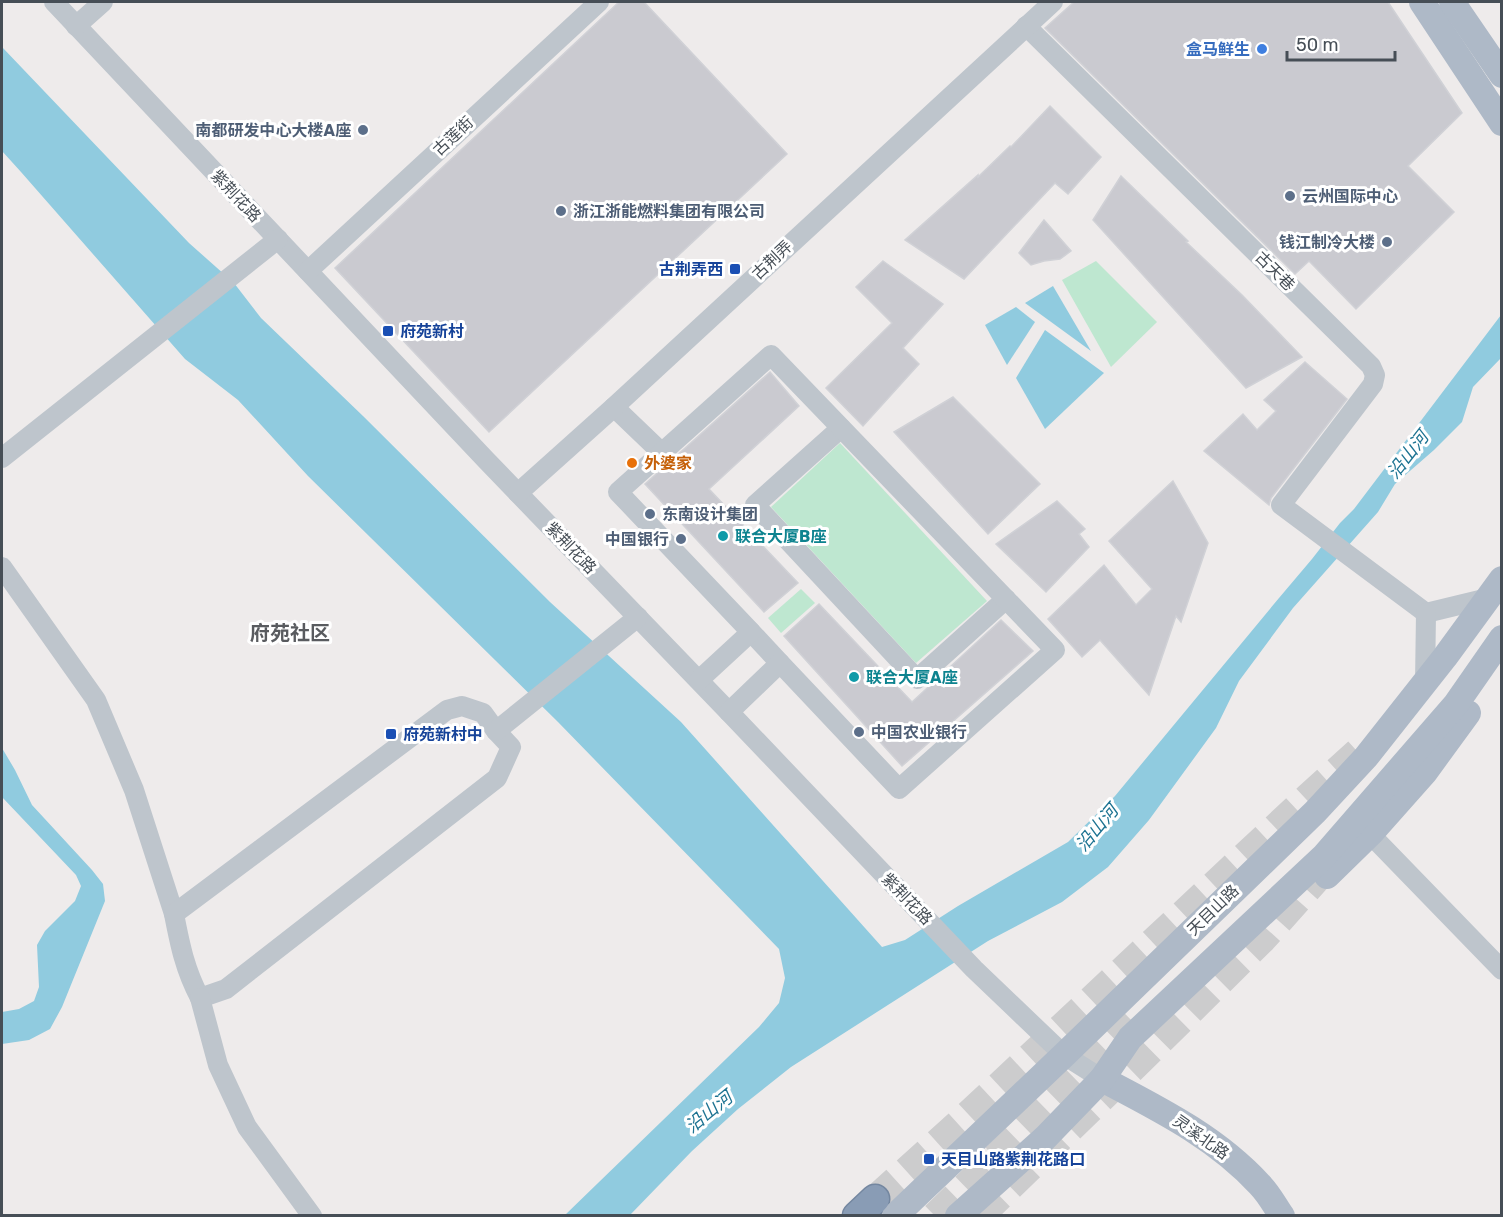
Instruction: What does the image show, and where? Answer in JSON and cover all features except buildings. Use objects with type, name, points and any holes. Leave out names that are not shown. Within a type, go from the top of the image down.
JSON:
[{"type":"main road","points":[[1422,2],[1502,123]]},
{"type":"main road","points":[[1452,2],[1502,75]]},
{"type":"main road","name":"天目山路","points":[[876,1210],[1064,1055],[1315,812],[1366,757],[1446,657],[1495,588]]},
{"type":"main road","points":[[1102,1079],[1130,1038],[1324,856],[1456,704],[1502,638]]},
{"type":"main road","points":[[980,1215],[1045,1138],[1102,1079],[1146,1045],[1370,834],[1425,772],[1502,668]]},
{"type":"main road","points":[[1390,780],[1434,759]]},
{"type":"main road","name":"灵溪北路","points":[[1102,1079],[1177,1119],[1218,1146],[1262,1186],[1282,1215]]},
{"type":"main road","points":[[958,1215],[1045,1138]]},
{"type":"street","name":"紫荆花路","points":[[54,2],[920,914],[1064,1055],[1102,1079]]},
{"type":"street","points":[[76,26],[103,2]]},
{"type":"street","name":"古莲街","points":[[308,271],[599,2]]},
{"type":"street","name":"古荆弄","points":[[518,493],[1053,2]]},
{"type":"street","name":"古天巷","points":[[1026,26],[1371,366],[1375,375],[1373,384],[1281,505],[1426,613]]},
{"type":"street","points":[[2,458],[278,239]]},
{"type":"street","points":[[771,355],[1055,650],[899,789],[618,492],[662,453],[771,355]]},
{"type":"street","points":[[614,407],[662,453]]},
{"type":"street","points":[[841,428],[755,505],[917,679],[1006,599]]},
{"type":"street","points":[[2,567],[96,700],[134,789],[174,914],[181,951],[191,981],[200,998],[218,1065],[247,1127],[312,1215]]},
{"type":"street","points":[[1425,683],[1426,613],[1495,588]]},
{"type":"street","points":[[496,731],[638,617]]},
{"type":"street","points":[[699,680],[751,632]]},
{"type":"street","points":[[729,712],[780,663]]},
{"type":"street","points":[[174,914],[447,710],[462,706],[483,713],[511,747],[497,778],[226,988],[200,998]]},
{"type":"street","points":[[1370,834],[1502,970]]},
{"type":"green space","points":[[1096,261],[1157,322],[1111,367],[1062,280]]},
{"type":"green space","points":[[840,443],[987,601],[916,663],[771,507]]},
{"type":"green space","points":[[801,589],[815,603],[781,633],[768,618]]},
{"type":"water","name":"沿山河","points":[[2,47],[189,243],[234,283],[261,318],[550,602],[681,722],[882,947],[905,940],[958,906],[1068,842],[1115,796],[1354,509],[1501,315],[1501,358],[1473,387],[1462,422],[1395,484],[1378,512],[1293,608],[1239,681],[1216,728],[1149,820],[1108,867],[1062,902],[988,941],[791,1067],[738,1109],[692,1151],[630,1215],[565,1215],[759,1027],[779,1003],[785,978],[779,949],[558,722],[308,476],[238,400],[185,359],[2,151]]},
{"type":"water","points":[[1053,286],[1091,351],[1025,303]]},
{"type":"water","points":[[1016,307],[1035,322],[1007,365],[985,325]]},
{"type":"water","points":[[1045,330],[1104,373],[1045,429],[1016,378]]},
{"type":"water","points":[[2,748],[32,805],[103,884],[105,901],[62,1007],[50,1029],[29,1040],[2,1044],[2,1012],[19,1009],[34,1001],[39,987],[37,945],[45,931],[75,901],[81,886],[76,875],[2,797]]},
{"type":"tunnel","points":[[875,1199],[1363,747]]},
{"type":"tunnel","points":[[980,1216],[1263,939],[1332,862]]},
{"type":"tunnel","points":[[935,1216],[1134,1023]]},
{"type":"place","name":"盒马鲜生","points":[[1262,49]]},
{"type":"place","name":"南都研发中心大楼A座","points":[[363,130]]},
{"type":"place","name":"云州国际中心","points":[[1290,196]]},
{"type":"place","name":"浙江浙能燃料集团有限公司","points":[[561,211]]},
{"type":"place","name":"钱江制冷大楼","points":[[1387,242]]},
{"type":"place","name":"古荆弄西","points":[[735,269]]},
{"type":"place","name":"府苑新村","points":[[388,331]]},
{"type":"place","name":"外婆家","points":[[632,463]]},
{"type":"place","name":"东南设计集团","points":[[650,514]]},
{"type":"place","name":"联合大厦B座","points":[[723,536]]},
{"type":"place","name":"中国银行","points":[[681,539]]},
{"type":"place","name":"联合大厦A座","points":[[854,677]]},
{"type":"place","name":"中国农业银行","points":[[859,732]]},
{"type":"place","name":"府苑新村中","points":[[391,734]]},
{"type":"place","name":"天目山路紫荆花路口","points":[[929,1159]]},
{"type":"district","name":"府苑社区","points":[[290,633]]}]
